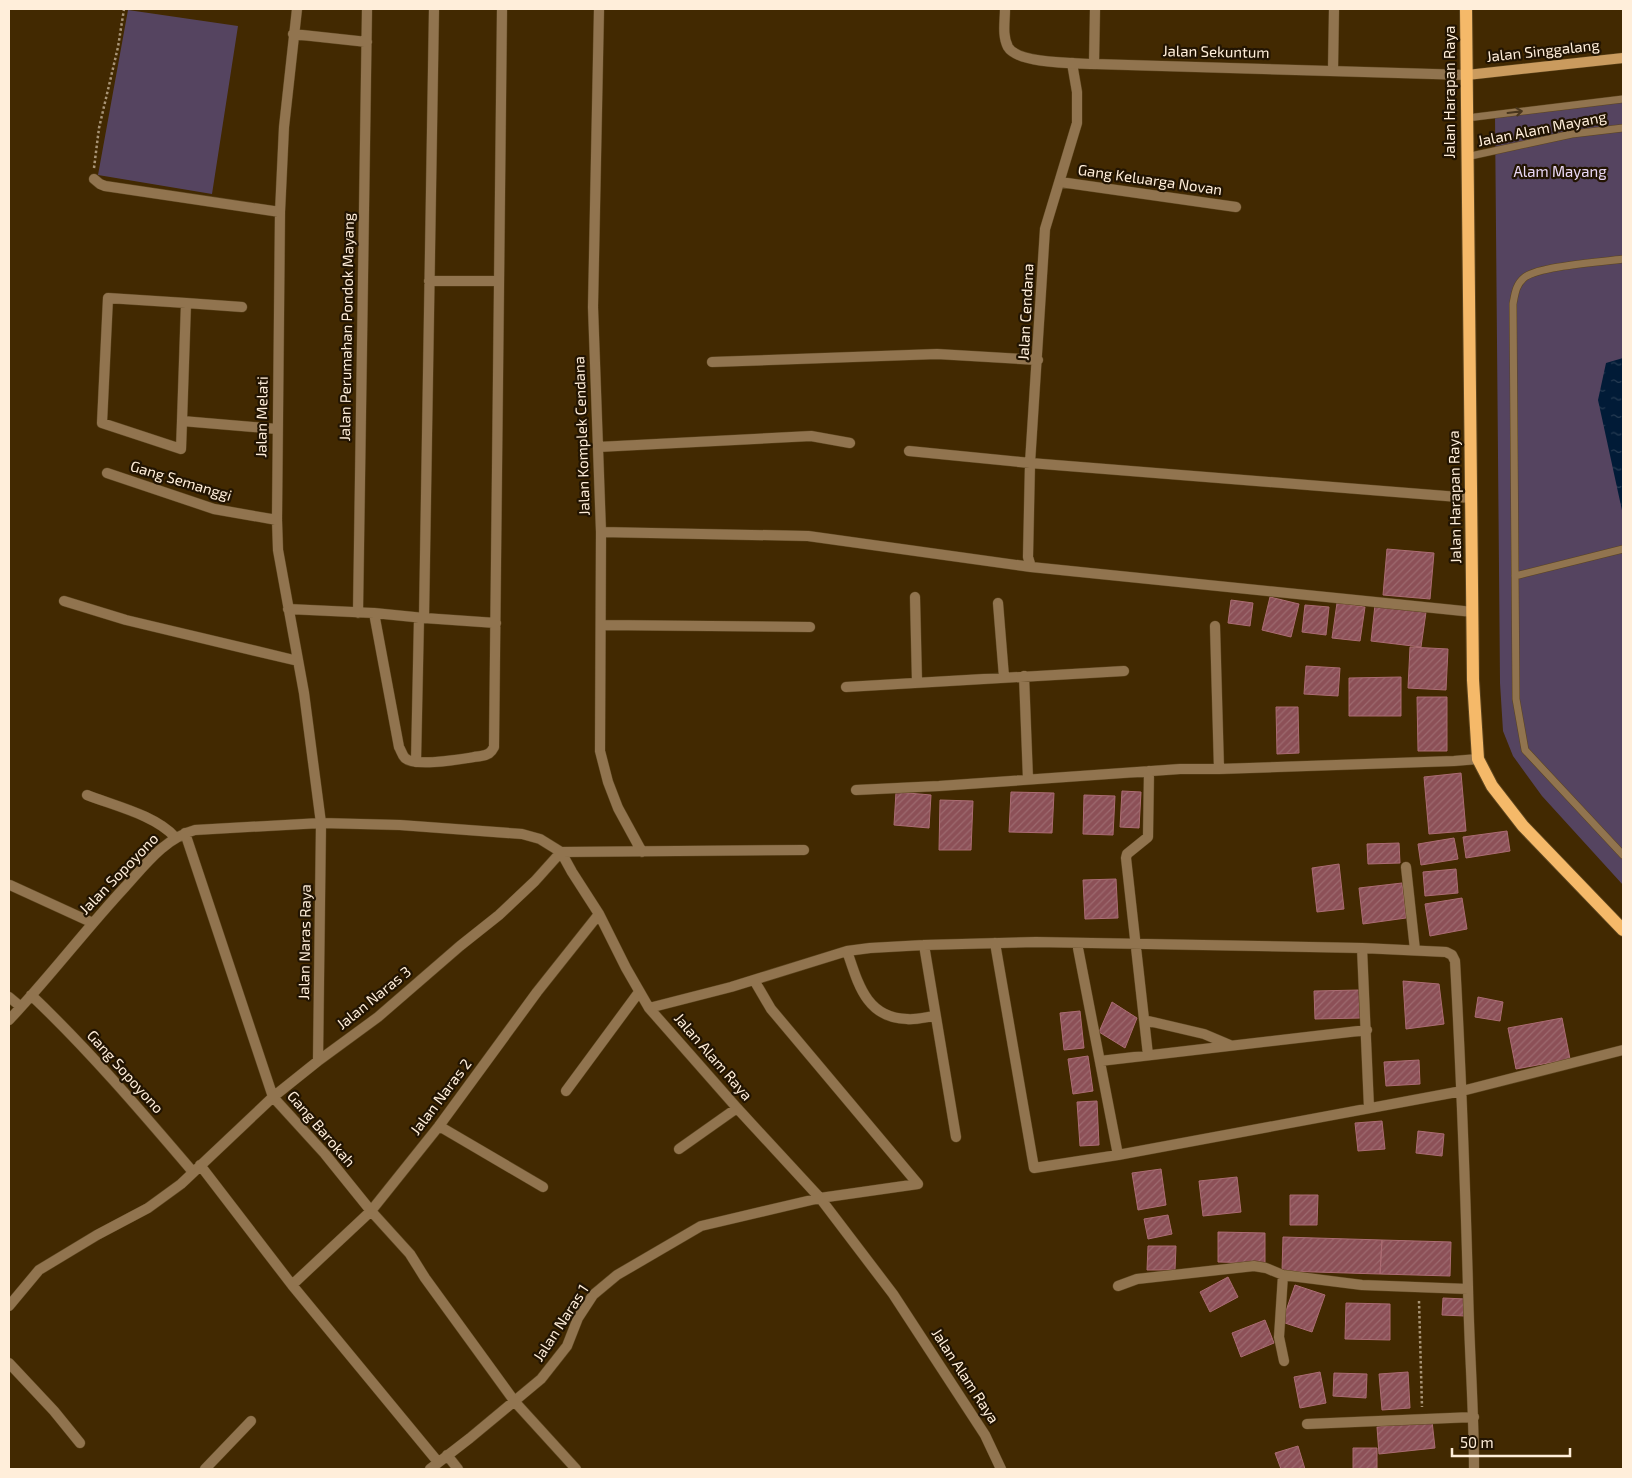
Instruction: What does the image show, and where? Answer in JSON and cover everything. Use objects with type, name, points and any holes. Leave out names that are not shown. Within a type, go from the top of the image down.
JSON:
[{"type":"main road","name":"Jalan Harapan Raya","points":[[1466,9],[1466,157],[1473,680],[1478,759],[1492,786],[1523,826],[1623,930]]},
{"type":"main road","name":"Jalan Singgalang","points":[[1466,75],[1623,58]]},
{"type":"street","name":"Jalan Melati","points":[[297,9],[284,127],[280,212],[276,520],[278,550],[304,694],[321,823]]},
{"type":"street","name":"Jalan Perumahan Pondok Mayang","points":[[358,613],[367,9]]},
{"type":"street","points":[[416,762],[421,618],[434,9]]},
{"type":"street","points":[[374,614],[399,747],[403,757],[410,761],[430,762],[488,755],[494,748],[502,9]]},
{"type":"street","name":"Jalan Komplek Cendana","points":[[599,9],[592,307],[601,532],[600,751],[608,782],[618,808],[642,852]]},
{"type":"street","name":"Jalan Sekuntum","points":[[1006,9],[1006,41],[1008,48],[1019,56],[1094,64],[1466,75]]},
{"type":"street","points":[[1094,64],[1095,9]]},
{"type":"street","points":[[1333,70],[1334,9]]},
{"type":"street","points":[[293,34],[367,42]]},
{"type":"street","name":"Jalan Cendana","points":[[1031,567],[1028,557],[1030,463],[1045,229],[1077,123],[1077,92],[1072,63]]},
{"type":"street","points":[[94,179],[106,186],[280,212]]},
{"type":"street","name":"Gang Keluarga Novan","points":[[1060,182],[1236,207]]},
{"type":"street","points":[[429,281],[499,281]]},
{"type":"street","points":[[186,303],[181,449],[102,423],[108,298],[186,303],[242,308]]},
{"type":"street","points":[[712,362],[937,354],[1038,360]]},
{"type":"street","points":[[182,421],[277,429]]},
{"type":"street","points":[[598,447],[811,436],[850,443]]},
{"type":"street","points":[[909,451],[1030,463],[1471,498]]},
{"type":"street","name":"Gang Semanggi","points":[[107,473],[214,509],[276,520]]},
{"type":"street","points":[[601,532],[808,536],[1031,567],[1472,612]]},
{"type":"street","points":[[915,597],[917,682]]},
{"type":"street","points":[[64,601],[126,620],[298,661]]},
{"type":"street","points":[[998,603],[1004,677]]},
{"type":"street","points":[[288,609],[496,623]]},
{"type":"street","points":[[601,625],[810,627]]},
{"type":"street","points":[[1215,626],[1219,769]]},
{"type":"street","points":[[846,687],[1124,671]]},
{"type":"street","points":[[1024,676],[1028,779]]},
{"type":"street","points":[[856,790],[1180,768],[1219,769],[1478,759]]},
{"type":"street","points":[[1148,1056],[1126,858],[1127,854],[1148,836],[1149,771]]},
{"type":"street","points":[[87,795],[148,819],[180,835],[195,830],[321,823]]},
{"type":"street","name":"Jalan Alam Raya","points":[[321,823],[400,825],[522,834],[540,838],[561,852],[599,914],[649,1008],[820,1198],[893,1294],[985,1435],[1001,1469]]},
{"type":"street","name":"Jalan Naras Raya","points":[[318,1061],[321,823]]},
{"type":"street","name":"Jalan Sopoyono","points":[[9,1020],[92,923],[160,850],[180,835]]},
{"type":"street","name":"Gang Barokah","points":[[180,835],[273,1097],[325,1154],[371,1211],[410,1254],[424,1278],[515,1402],[576,1469]]},
{"type":"street","points":[[561,852],[804,850]]},
{"type":"street","name":"Jalan Naras 3","points":[[9,1306],[39,1270],[97,1235],[148,1208],[181,1184],[273,1097],[318,1061],[378,1018],[460,946],[500,915],[561,852]]},
{"type":"street","points":[[1406,867],[1415,950]]},
{"type":"street","points":[[10,885],[92,923]]},
{"type":"street","name":"Jalan Naras 2","points":[[292,1285],[371,1211],[439,1126],[537,992],[599,914]]},
{"type":"street","points":[[995,943],[1034,1168],[1118,1155],[1462,1092],[1623,1050]]},
{"type":"street","points":[[1077,943],[1118,1155]]},
{"type":"street","points":[[649,1008],[754,980],[847,951],[924,945],[1077,943],[1362,948],[1446,952],[1452,955],[1455,961],[1462,1092],[1474,1417],[1474,1469]]},
{"type":"street","points":[[924,945],[956,1138]]},
{"type":"street","points":[[1362,948],[1369,1108]]},
{"type":"street","points":[[847,951],[864,997],[876,1009],[891,1016],[907,1019],[935,1016]]},
{"type":"street","name":"Jalan Naras 1","points":[[434,1466],[542,1379],[567,1346],[578,1318],[593,1295],[617,1275],[701,1226],[820,1198],[918,1184],[771,1009],[754,980]]},
{"type":"street","points":[[566,1091],[640,992]]},
{"type":"street","name":"Gang Sopoyono","points":[[31,995],[111,1076],[197,1168],[292,1285],[434,1466]]},
{"type":"street","points":[[9,997],[21,1007]]},
{"type":"street","points":[[1144,1020],[1204,1034],[1231,1045]]},
{"type":"street","points":[[1100,1060],[1367,1030]]},
{"type":"street","points":[[679,1149],[737,1108]]},
{"type":"street","points":[[439,1126],[543,1187]]},
{"type":"street","points":[[1118,1286],[1137,1279],[1254,1266],[1266,1268],[1283,1275],[1362,1286],[1468,1289]]},
{"type":"street","points":[[1283,1275],[1279,1337],[1284,1361]]},
{"type":"street","points":[[9,1363],[54,1411],[80,1443]]},
{"type":"street","points":[[1308,1424],[1474,1417]]},
{"type":"street","points":[[205,1469],[251,1421]]},
{"type":"street","points":[[447,1455],[458,1469]]},
{"type":"lane","points":[[1467,118],[1623,99]]},
{"type":"lane","name":"Jalan Alam Mayang","points":[[1466,157],[1572,134],[1623,128]]},
{"type":"lane","points":[[1623,259],[1539,270],[1525,277],[1516,288],[1513,304],[1516,699],[1525,750],[1623,855]]},
{"type":"lane","points":[[1515,576],[1623,549]]},
{"type":"path","points":[[94,179],[93,174],[100,128],[124,9]]},
{"type":"path","points":[[1419,1288],[1423,1419]]},
{"type":"green space","points":[[128,10],[238,26],[212,194],[98,175]]},
{"type":"green space","name":"Alam Mayang","points":[[1623,99],[1623,885],[1542,796],[1513,756],[1503,731],[1500,683],[1495,116]]},
{"type":"water","points":[[1623,358],[1623,515],[1598,400],[1606,363]]},
{"type":"building","points":[[1387,549],[1434,553],[1430,599],[1383,595]]},
{"type":"building","points":[[1270,597],[1299,604],[1291,637],[1262,630]]},
{"type":"building","points":[[1231,600],[1253,603],[1250,626],[1228,623]]},
{"type":"building","points":[[1337,603],[1365,607],[1360,641],[1332,638]]},
{"type":"building","points":[[1305,605],[1329,607],[1326,635],[1302,632]]},
{"type":"building","points":[[1375,605],[1426,612],[1421,647],[1371,641]]},
{"type":"building","points":[[1410,647],[1448,649],[1446,690],[1408,688]]},
{"type":"building","points":[[1306,666],[1340,668],[1338,696],[1304,694]]},
{"type":"building","points":[[1401,677],[1401,716],[1349,716],[1349,678]]},
{"type":"building","points":[[1417,697],[1447,697],[1447,751],[1418,751]]},
{"type":"building","points":[[1276,707],[1298,707],[1299,753],[1277,754]]},
{"type":"building","points":[[1461,773],[1466,831],[1429,834],[1424,777]]},
{"type":"building","points":[[1122,791],[1141,792],[1139,828],[1120,827]]},
{"type":"building","points":[[896,792],[931,795],[929,828],[894,825]]},
{"type":"building","points":[[1011,792],[1054,793],[1052,833],[1009,832]]},
{"type":"building","points":[[1084,795],[1115,796],[1113,835],[1083,834]]},
{"type":"building","points":[[940,800],[973,801],[971,850],[939,850]]},
{"type":"building","points":[[1507,831],[1510,851],[1466,858],[1463,837]]},
{"type":"building","points":[[1454,838],[1458,859],[1421,865],[1418,844]]},
{"type":"building","points":[[1399,843],[1400,863],[1368,864],[1367,844]]},
{"type":"building","points":[[1339,864],[1344,909],[1317,912],[1312,868]]},
{"type":"building","points":[[1456,869],[1458,893],[1425,896],[1423,872]]},
{"type":"building","points":[[1116,879],[1118,918],[1085,919],[1083,880]]},
{"type":"building","points":[[1402,883],[1406,918],[1363,924],[1359,888]]},
{"type":"building","points":[[1462,898],[1467,929],[1430,936],[1425,904]]},
{"type":"building","points":[[1403,981],[1439,984],[1444,1024],[1406,1029]]},
{"type":"building","points":[[1360,990],[1361,1018],[1315,1019],[1314,991]]},
{"type":"building","points":[[1478,997],[1503,1002],[1500,1021],[1475,1017]]},
{"type":"building","points":[[1112,1002],[1137,1018],[1125,1048],[1099,1032]]},
{"type":"building","points":[[1080,1011],[1084,1048],[1064,1050],[1060,1013]]},
{"type":"building","points":[[1562,1018],[1570,1059],[1516,1069],[1508,1028]]},
{"type":"building","points":[[1088,1056],[1093,1091],[1073,1094],[1068,1059]]},
{"type":"building","points":[[1419,1060],[1420,1084],[1386,1086],[1384,1062]]},
{"type":"building","points":[[1097,1101],[1099,1145],[1080,1146],[1077,1102]]},
{"type":"building","points":[[1382,1121],[1385,1149],[1358,1151],[1355,1123]]},
{"type":"building","points":[[1418,1131],[1444,1134],[1442,1156],[1416,1153]]},
{"type":"building","points":[[1161,1169],[1166,1205],[1138,1210],[1132,1173]]},
{"type":"building","points":[[1237,1177],[1241,1212],[1203,1216],[1199,1181]]},
{"type":"building","points":[[1290,1195],[1318,1195],[1317,1225],[1290,1225]]},
{"type":"building","points":[[1168,1215],[1172,1234],[1148,1239],[1144,1219]]},
{"type":"building","points":[[1218,1232],[1265,1233],[1265,1263],[1218,1262]]},
{"type":"building","points":[[1283,1237],[1382,1240],[1380,1274],[1282,1271]]},
{"type":"building","points":[[1382,1240],[1451,1242],[1450,1276],[1380,1274]]},
{"type":"building","points":[[1148,1246],[1176,1246],[1175,1270],[1147,1270]]},
{"type":"building","points":[[1228,1277],[1238,1297],[1210,1312],[1200,1292]]},
{"type":"building","points":[[1295,1285],[1325,1295],[1312,1332],[1282,1322]]},
{"type":"building","points":[[1443,1298],[1466,1299],[1465,1316],[1442,1315]]},
{"type":"building","points":[[1346,1303],[1390,1304],[1390,1340],[1345,1339]]},
{"type":"building","points":[[1265,1320],[1274,1343],[1241,1357],[1232,1333]]},
{"type":"building","points":[[1320,1372],[1326,1403],[1300,1408],[1294,1377]]},
{"type":"building","points":[[1408,1372],[1410,1408],[1382,1410],[1379,1374]]},
{"type":"building","points":[[1334,1373],[1367,1374],[1366,1398],[1333,1396]]},
{"type":"building","points":[[1432,1421],[1435,1448],[1379,1454],[1377,1427]]},
{"type":"building","points":[[1298,1446],[1305,1469],[1281,1469],[1275,1453]]},
{"type":"building","points":[[1353,1448],[1377,1448],[1377,1469],[1353,1469]]}]
